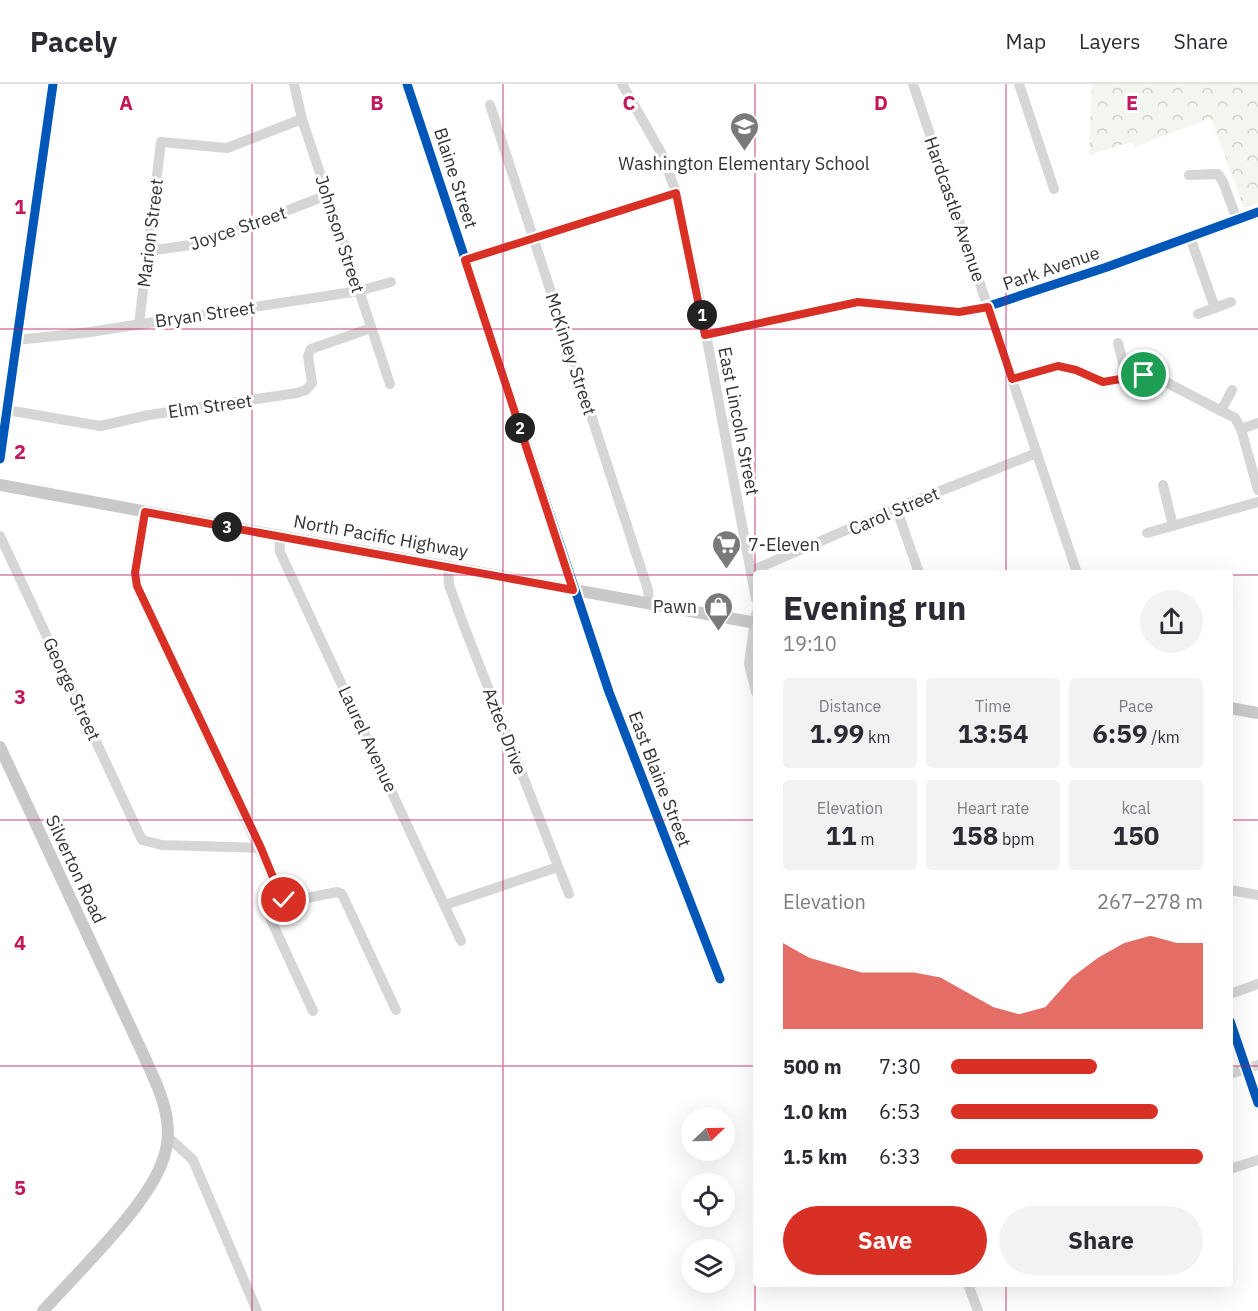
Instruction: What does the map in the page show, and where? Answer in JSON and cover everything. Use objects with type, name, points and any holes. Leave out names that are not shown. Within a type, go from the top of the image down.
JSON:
[{"type":"main road","points":[[0,459],[52,84]]},
{"type":"main road","name":"North Pacific Highway","points":[[0,485],[573,590],[753,620]]},
{"type":"main road","points":[[1233,709],[1258,713]]},
{"type":"main road","name":"Silverton Road","points":[[0,747],[163,1102],[167,1136],[162,1165],[141,1198],[43,1311]]},
{"type":"street","name":"Johnson Street","points":[[294,84],[302,119],[390,384]]},
{"type":"street","name":"Blaine Street","points":[[407,84],[573,590]]},
{"type":"street","name":"East Lincoln Street","points":[[622,84],[663,156],[676,193],[753,583]]},
{"type":"street","name":"Hardcastle Avenue","points":[[913,84],[1076,570]]},
{"type":"street","points":[[1019,84],[1054,189]]},
{"type":"street","name":"McKinley Street","points":[[490,105],[648,590],[649,603]]},
{"type":"street","name":"Marion Street","points":[[139,324],[161,142],[227,148],[302,119]]},
{"type":"street","points":[[1189,176],[1218,174],[1224,182],[1238,220]]},
{"type":"street","points":[[465,260],[676,193]]},
{"type":"street","name":"Joyce Street","points":[[148,251],[205,243],[327,195]]},
{"type":"street","name":"Park Avenue","points":[[705,335],[858,302],[959,312],[988,307],[1258,212]]},
{"type":"street","points":[[1190,237],[1215,308]]},
{"type":"street","name":"Bryan Street","points":[[17,340],[359,291],[391,282]]},
{"type":"street","points":[[1198,314],[1231,302]]},
{"type":"street","name":"Elm Street","points":[[7,410],[100,426],[149,414],[297,393],[306,390],[312,383],[308,356],[311,349],[371,328]]},
{"type":"street","points":[[1118,343],[1127,379]]},
{"type":"street","points":[[1012,379],[1058,366],[1076,370],[1097,382],[1110,383],[1152,375],[1238,421],[1258,490]]},
{"type":"street","points":[[1221,411],[1232,390]]},
{"type":"street","points":[[1241,429],[1258,423]]},
{"type":"street","name":"Carol Street","points":[[753,570],[1037,453]]},
{"type":"street","points":[[1163,485],[1173,526]]},
{"type":"street","points":[[1147,533],[1258,502]]},
{"type":"street","points":[[897,510],[918,570]]},
{"type":"street","points":[[145,512],[135,573],[137,586],[261,848],[277,887],[277,899],[271,912],[271,920],[313,1011]]},
{"type":"street","name":"George Street","points":[[0,536],[144,842],[162,845],[261,848]]},
{"type":"street","name":"Laurel Avenue","points":[[279,536],[280,552],[461,941]]},
{"type":"street","name":"Aztec Drive","points":[[448,567],[449,585],[464,626],[569,894]]},
{"type":"street","name":"East Blaine Street","points":[[573,590],[609,692],[720,979]]},
{"type":"street","points":[[753,635],[749,664],[753,680]]},
{"type":"street","points":[[445,905],[558,867]]},
{"type":"street","points":[[1233,891],[1258,895]]},
{"type":"street","points":[[277,899],[291,901],[337,892],[342,894],[396,1010]]},
{"type":"street","points":[[1233,993],[1258,984]]},
{"type":"street","points":[[1233,1030],[1258,1103]]},
{"type":"street","points":[[1233,1073],[1258,1065]]},
{"type":"street","points":[[167,1136],[193,1160],[257,1311]]},
{"type":"street","points":[[1233,1168],[1258,1160]]},
{"type":"street","points":[[969,1287],[978,1311]]},
{"type":"green space","points":[[1092,84],[1258,84],[1258,203],[1244,208],[1211,118],[1134,147],[1131,142],[1089,155]]},
{"type":"cycle path","points":[[0,459],[53,84]]},
{"type":"cycle path","points":[[407,84],[609,692],[720,979]]},
{"type":"cycle path","points":[[705,335],[858,302],[950,312],[974,311],[1107,267],[1258,212]]},
{"type":"cycle path","points":[[1233,1030],[1258,1103]]},
{"type":"place","name":"Washington Elementary School","points":[[744,152]]},
{"type":"place","name":"7-Eleven","points":[[727,570]]},
{"type":"place","name":"Pawn","points":[[718,632]]},
{"type":"route","points":[[284,900],[277,899],[277,887],[261,848],[137,586],[135,573],[145,512],[573,590],[465,260],[676,193],[705,335],[858,302],[959,312],[988,307],[1012,379],[1058,366],[1076,370],[1097,382],[1110,383],[1144,375]]}]
